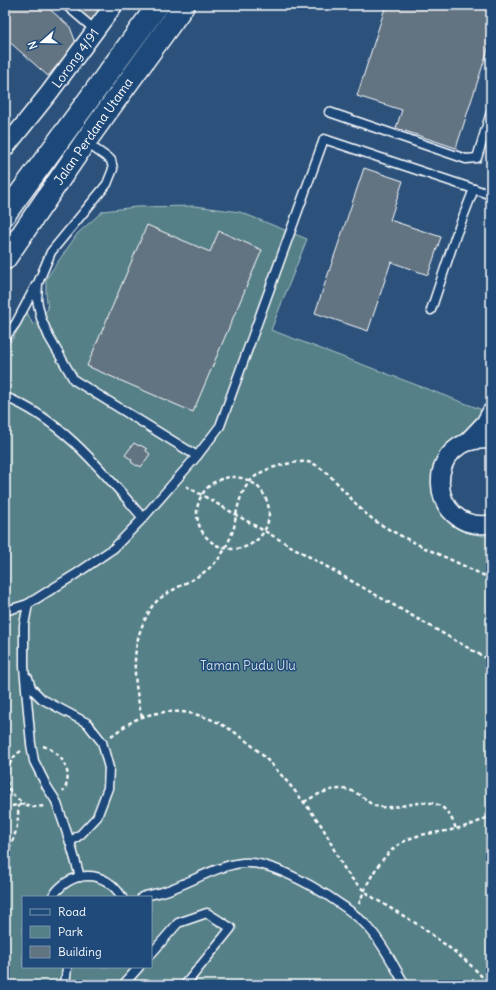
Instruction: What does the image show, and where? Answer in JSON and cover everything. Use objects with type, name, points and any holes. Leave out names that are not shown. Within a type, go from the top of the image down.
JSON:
[{"type":"street","name":"Lorong 4/91","points":[[5,148],[49,93],[114,5]]},
{"type":"street","name":"Jalan Perdana Utama","points":[[5,258],[85,142],[184,5]]},
{"type":"street","name":"Jalan Perdana Utama","points":[[10,205],[153,7]]},
{"type":"street","points":[[491,412],[485,423],[466,442],[454,450],[445,462],[440,475],[440,490],[445,504],[455,515],[467,523],[482,526],[491,524]]},
{"type":"street","points":[[466,442],[480,439],[491,440]]},
{"type":"lane","points":[[66,5],[95,30]]},
{"type":"lane","points":[[329,112],[466,160],[477,158],[491,112]]},
{"type":"lane","points":[[5,611],[28,604],[114,548],[143,518],[197,456],[220,426],[324,139],[491,195]]},
{"type":"lane","points":[[5,338],[16,323],[38,282],[51,252],[107,184],[113,169],[111,160],[85,142]]},
{"type":"lane","points":[[431,310],[456,235],[474,189]]},
{"type":"lane","points":[[38,282],[37,300],[41,318],[49,337],[74,380],[197,456]]},
{"type":"lane","points":[[5,397],[27,406],[52,423],[105,474],[143,518]]},
{"type":"lane","points":[[28,604],[24,625],[24,667],[31,747],[34,761],[56,801],[80,877]]},
{"type":"lane","points":[[24,667],[31,688],[42,699],[88,723],[102,742],[109,768],[108,788],[97,817],[81,834],[70,842]]},
{"type":"lane","points":[[146,896],[170,890],[228,865],[252,862],[276,869],[307,884],[346,908],[370,929],[405,985]]},
{"type":"lane","points":[[53,896],[61,886],[73,879],[88,876],[105,879],[116,888],[121,896]]},
{"type":"lane","points":[[152,953],[178,923],[207,913],[231,928],[185,985]]},
{"type":"lane","points":[[62,985],[66,977],[67,968]]},
{"type":"lane","points":[[124,985],[138,968]]},
{"type":"path","points":[[142,717],[137,696],[135,675],[139,635],[146,618],[155,602],[206,572],[220,556],[234,530],[236,514],[241,498],[250,480],[258,473],[267,469],[307,462],[315,464],[328,474],[369,516],[388,530],[491,579]]},
{"type":"path","points":[[226,477],[239,477],[250,480],[261,489],[267,500],[270,512],[268,525],[262,536],[252,544],[240,549],[224,548],[216,545],[206,537],[199,526],[197,513],[199,501],[202,495],[214,481],[226,477]]},
{"type":"path","points":[[176,480],[491,661]]},
{"type":"path","points":[[102,742],[130,723],[142,717],[185,712],[200,715],[221,724],[246,739],[262,753],[304,802],[322,826],[348,874],[356,883],[364,891],[386,906],[413,921],[472,965],[489,985]]},
{"type":"path","points":[[5,765],[17,754],[26,748],[31,747]]},
{"type":"path","points":[[10,762],[7,772],[7,782],[10,791],[24,804]]},
{"type":"path","points":[[304,802],[318,794],[335,788],[347,789],[359,794],[371,805],[379,807],[418,802],[434,803],[446,810],[452,818],[456,829]]},
{"type":"path","points":[[5,854],[12,844],[18,820],[18,805]]},
{"type":"path","points":[[355,916],[364,891],[376,867],[388,854],[404,842],[418,836],[456,829],[484,820],[491,814]]},
{"type":"green space","name":"Taman Pudu Ulu","points":[[195,206],[240,212],[307,239],[271,330],[480,409],[483,415],[435,497],[444,516],[456,527],[462,531],[491,537],[491,985],[5,985],[5,349],[14,337],[27,312],[33,325],[48,309],[46,279],[78,233],[103,211],[136,207]]},
{"type":"building","points":[[5,5],[45,5],[70,27],[76,43],[48,76],[5,38]]},
{"type":"building","points":[[65,5],[92,5],[100,12],[90,25]]},
{"type":"building","points":[[92,5],[102,5],[98,10]]},
{"type":"building","points":[[386,5],[491,5],[491,40],[456,148],[396,128],[402,110],[357,96]]},
{"type":"building","points":[[364,168],[403,181],[390,220],[441,237],[428,275],[391,262],[368,331],[315,313]]},
{"type":"building","points":[[147,225],[210,252],[219,231],[262,250],[193,412],[87,366]]},
{"type":"building","points":[[134,443],[147,449],[146,451],[150,454],[141,467],[131,462],[132,460],[125,455]]}]
